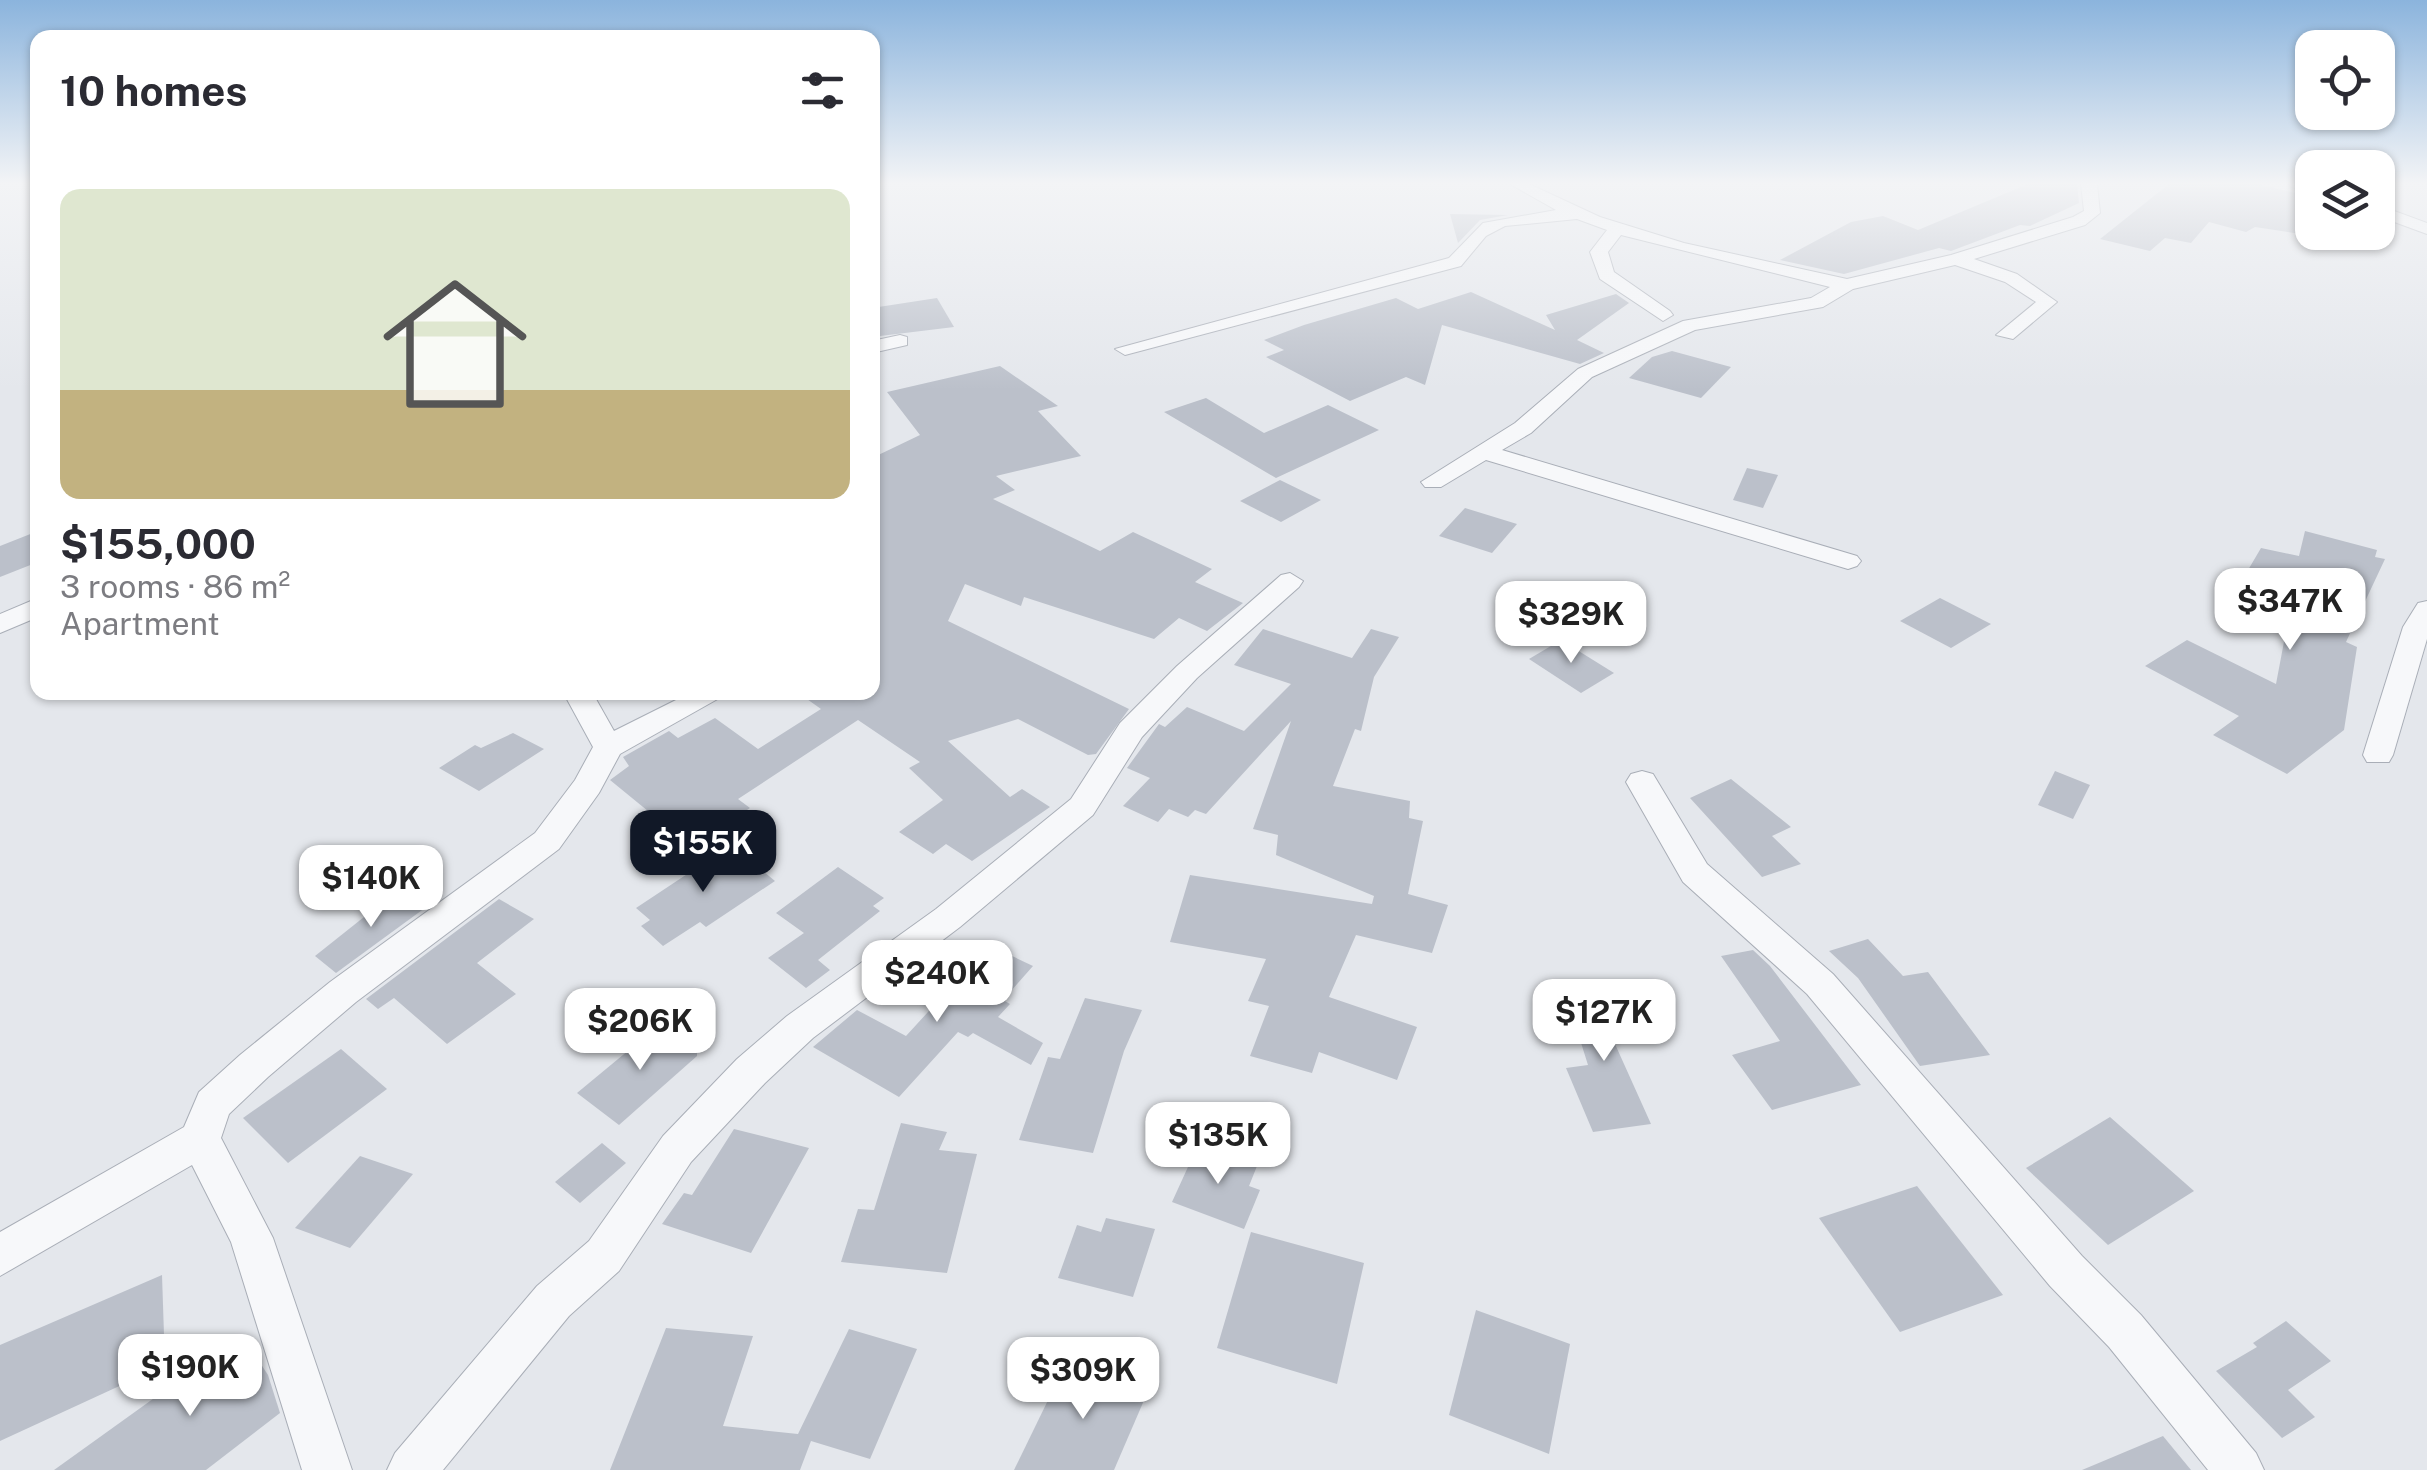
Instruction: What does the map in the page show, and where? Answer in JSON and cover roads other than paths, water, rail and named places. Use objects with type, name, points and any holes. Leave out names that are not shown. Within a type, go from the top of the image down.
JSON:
[{"type":"street","points":[[1125,349],[1455,262],[1468,253]]},
{"type":"street","points":[[1599,253],[1606,276],[1623,285],[1636,302],[1663,315]]},
{"type":"street","points":[[1712,253],[1847,285]]},
{"type":"street","points":[[1433,482],[1523,428],[1585,374],[1640,345],[1690,325],[1816,303],[1847,285],[1977,253]]},
{"type":"street","points":[[1956,259],[2012,278],[2048,302],[2006,336]]},
{"type":"street","points":[[880,346],[900,340]]},
{"type":"street","points":[[1486,453],[1848,561]]},
{"type":"street","points":[[412,1470],[554,1301],[604,1256],[677,1149],[750,1071],[800,1027],[935,928],[1082,808],[1131,730],[1187,672],[1290,581]]},
{"type":"street","points":[[2378,756],[2417,627],[2427,609]]},
{"type":"street","points":[[0,624],[30,610]]},
{"type":"street","points":[[582,700],[608,746]]},
{"type":"street","points":[[0,1254],[200,1139],[213,1104],[254,1066],[343,992],[547,841],[588,784],[608,746],[700,700]]},
{"type":"street","points":[[1642,782],[1695,872],[1820,984],[2066,1271],[2125,1331],[2239,1470]]},
{"type":"street","points":[[200,1139],[250,1238],[327,1470]]}]
